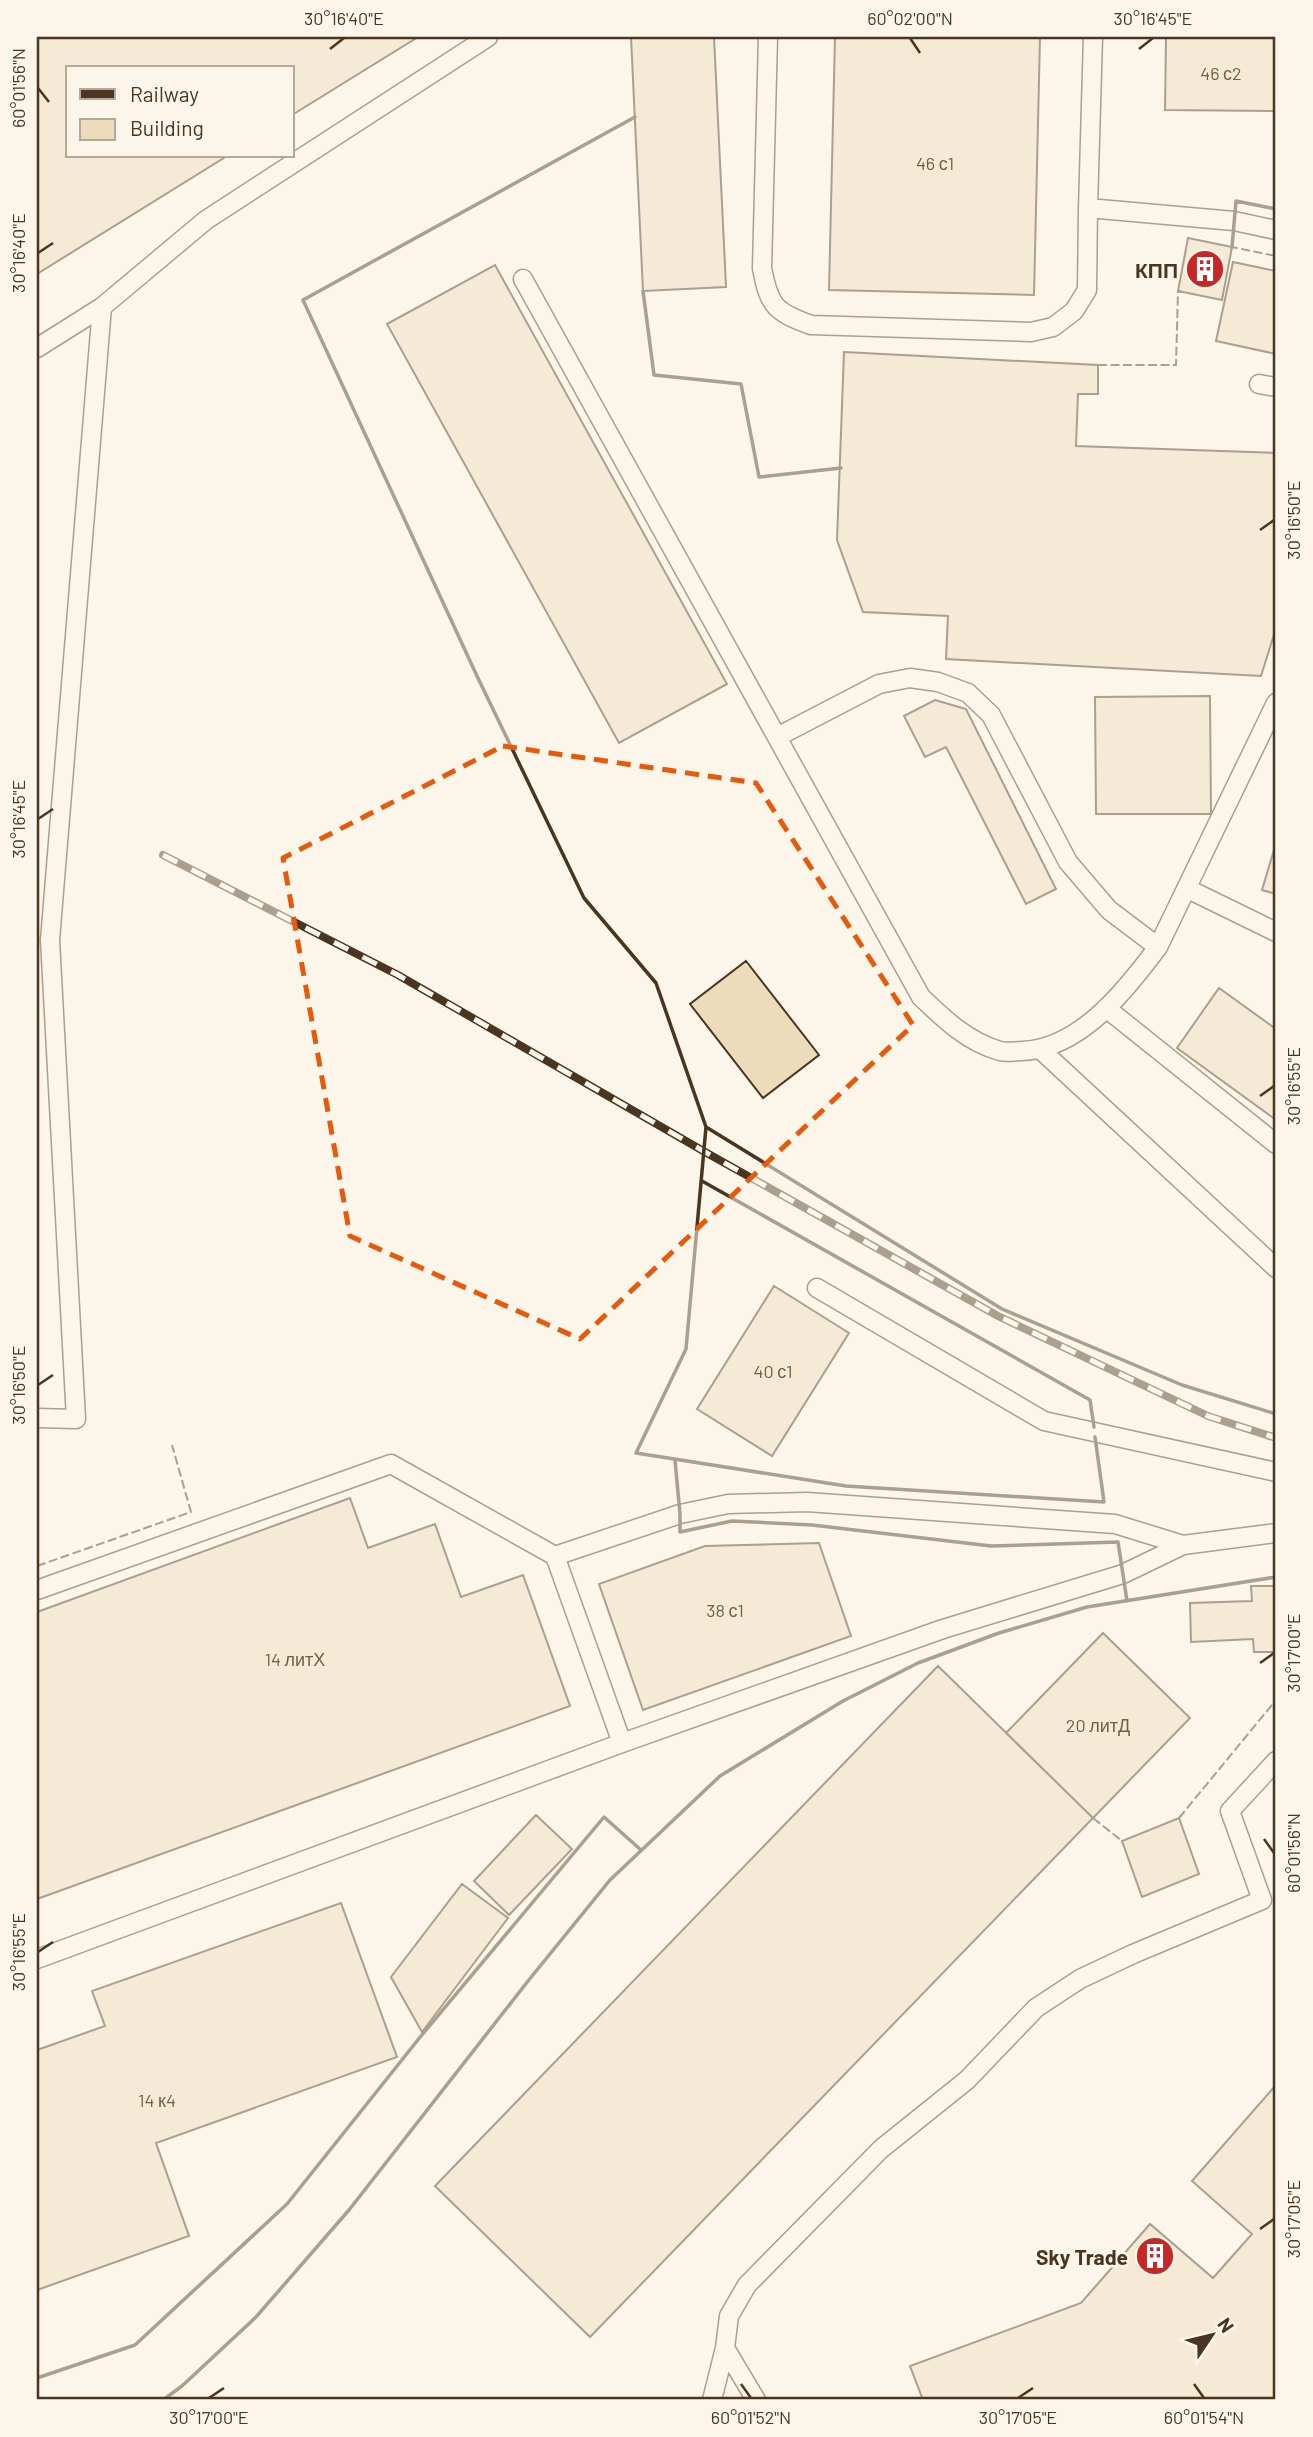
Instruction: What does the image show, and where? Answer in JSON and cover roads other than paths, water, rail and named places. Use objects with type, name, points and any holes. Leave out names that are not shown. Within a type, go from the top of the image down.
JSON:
[{"type":"lane","points":[[37,348],[102,307],[206,220],[488,37]]},
{"type":"lane","points":[[768,37],[762,268],[767,295],[786,316],[811,325],[1031,332],[1053,327],[1074,311],[1087,290],[1093,37]]},
{"type":"lane","points":[[1088,208],[1234,221],[1276,230]]},
{"type":"lane","points":[[523,279],[921,998],[956,1030],[1002,1052],[1041,1050],[1081,1029],[1135,979],[1158,947],[1188,889],[1276,703]]},
{"type":"lane","points":[[37,1418],[76,1419],[50,940],[102,307]]},
{"type":"lane","points":[[778,737],[879,684],[910,678],[938,682],[968,693],[991,715],[1068,862],[1109,910],[1158,947]]},
{"type":"lane","points":[[1188,889],[1276,932]]},
{"type":"lane","points":[[1105,1008],[1276,1144]]},
{"type":"lane","points":[[1041,1050],[1276,1268]]},
{"type":"lane","points":[[817,1288],[1044,1421],[1276,1472]]},
{"type":"lane","points":[[37,1590],[391,1464],[555,1556],[622,1743]]},
{"type":"lane","points":[[555,1556],[680,1514],[728,1504],[807,1502],[1115,1524],[1183,1545]]},
{"type":"lane","points":[[37,1959],[622,1743],[943,1629],[1123,1574],[1183,1545],[1276,1532]]},
{"type":"lane","points":[[712,2400],[725,2348],[729,2316],[747,2285],[881,2149],[967,2080],[1037,2008],[1080,1979],[1262,1900],[1230,1811],[1276,1761]]},
{"type":"lane","points":[[725,2348],[756,2400]]},
{"type":"railway","points":[[163,855],[398,975],[705,1152],[998,1316],[1208,1416],[1276,1438]]},
{"type":"place","name":"КПП","points":[[1205,269]]},
{"type":"place","name":"Sky Trade","points":[[1155,2256]]}]
